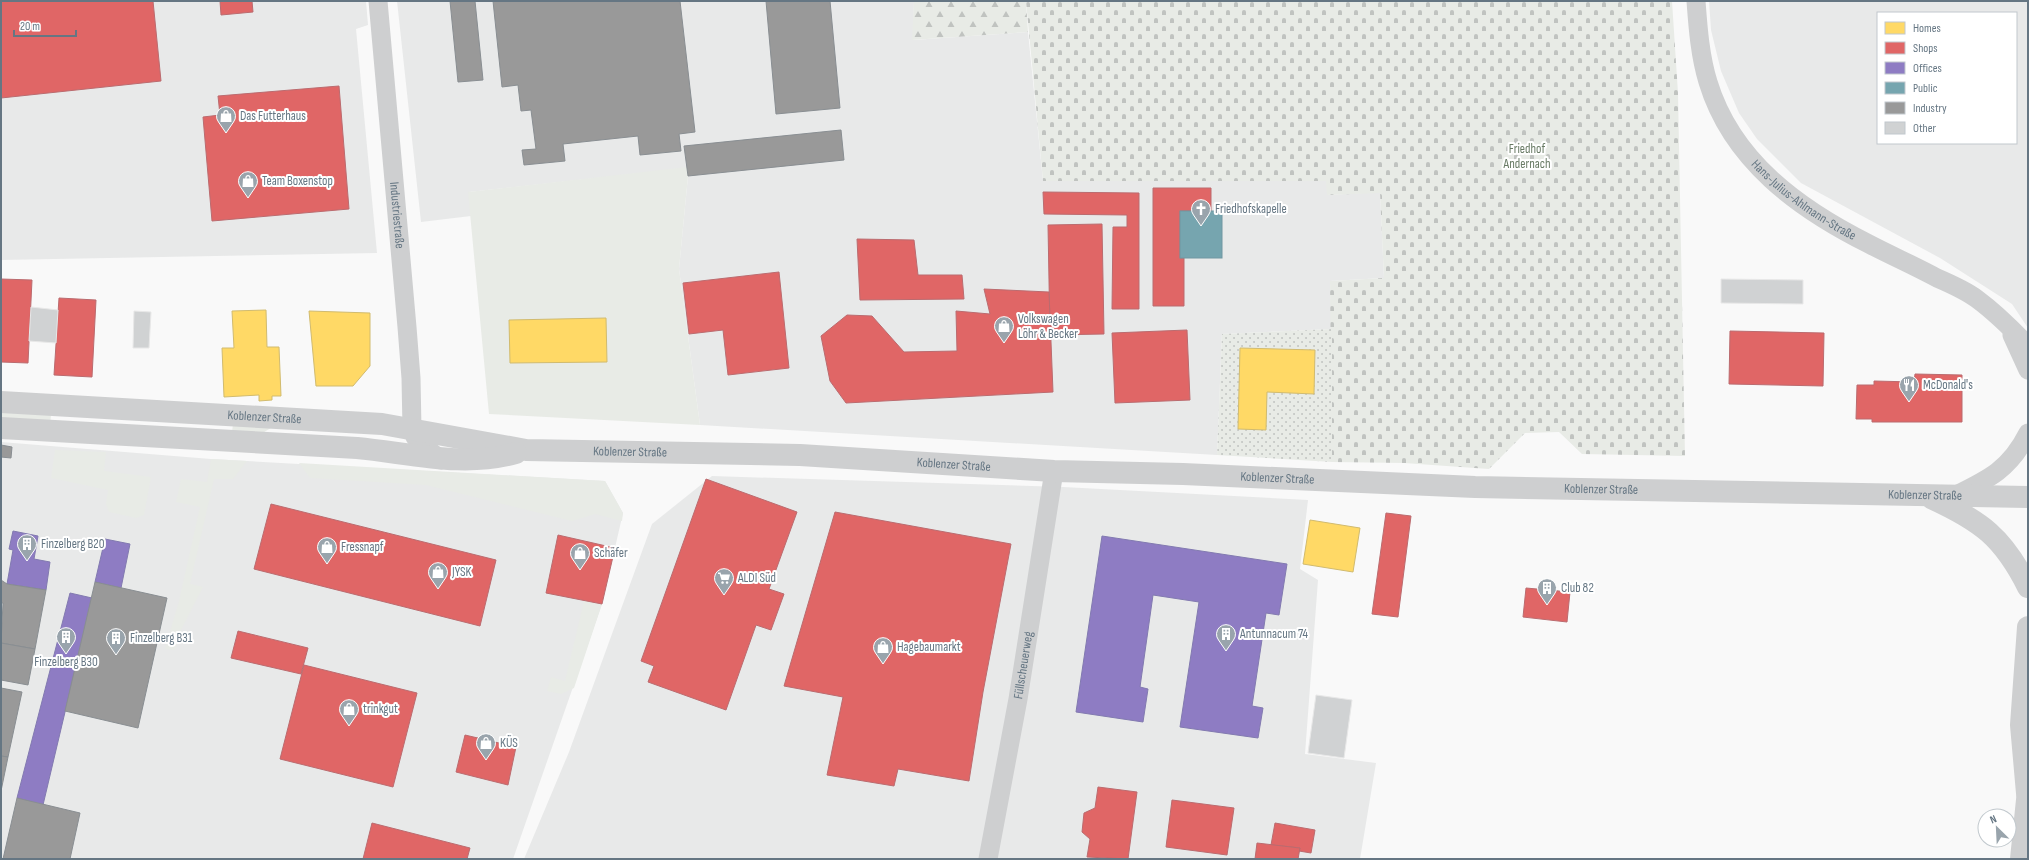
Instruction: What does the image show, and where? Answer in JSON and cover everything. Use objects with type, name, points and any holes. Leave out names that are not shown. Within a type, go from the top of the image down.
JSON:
[{"type":"street","name":"Industriestraße","points":[[378,1],[407,327],[411,378],[412,429]]},
{"type":"street","name":"Hans-Julius-Ahlmann-Straße","points":[[1696,1],[1702,55],[1713,96],[1730,131],[1751,160],[1772,181],[1810,211],[1868,244],[1976,298],[2006,323],[2028,346]]},
{"type":"street","name":"Hans-Julius-Ahlmann-Straße","points":[[2006,323],[2028,370]]},
{"type":"street","name":"Koblenzer Straße","points":[[1,402],[359,422],[412,429],[470,441],[508,445],[526,450],[800,455],[1054,471],[1183,474],[1475,487],[2028,497]]},
{"type":"street","name":"Koblenzer Straße","points":[[1,428],[371,450],[441,460],[484,459],[507,456],[526,450]]},
{"type":"street","points":[[371,450],[402,441],[412,429]]},
{"type":"street","points":[[412,429],[414,437],[441,460]]},
{"type":"street","points":[[1954,496],[1981,483],[2003,468],[2014,456],[2028,432]]},
{"type":"street","name":"Füllscheuerweg","points":[[988,859],[1018,699],[1054,471]]},
{"type":"street","points":[[1926,496],[1968,518],[1998,540],[2012,556],[2028,587]]},
{"type":"street","points":[[2021,859],[2028,791],[2021,725],[2028,627]]},
{"type":"shaded area","points":[[1,1],[366,1],[368,25],[356,29],[377,253],[1,260]]},
{"type":"shaded area","points":[[397,1],[914,1],[913,40],[1028,32],[1043,181],[1327,181],[1327,195],[1380,192],[1384,278],[1330,281],[1332,329],[1222,334],[1217,455],[700,425],[679,269],[688,176],[687,168],[469,192],[471,216],[421,222]]},
{"type":"shaded area","points":[[1709,1],[2028,1],[2028,328],[2012,304],[1940,258],[1801,183],[1757,139],[1739,113],[1721,71],[1711,30]]},
{"type":"shaded area","points":[[1,442],[211,459],[605,481],[623,513],[602,604],[513,859],[1,859]]},
{"type":"shaded area","points":[[712,476],[1063,487],[1308,500],[1300,569],[1318,580],[1305,754],[1376,763],[1360,859],[524,859],[569,752],[652,524]]},
{"type":"green space","points":[[914,1],[1026,1],[1028,32],[912,40]]},
{"type":"green space","name":"Friedhof Andernach","points":[[1026,1],[1672,1],[1678,93],[1685,456],[1582,454],[1559,432],[1525,433],[1489,469],[1404,463],[1332,462],[1330,281],[1384,278],[1380,193],[1327,195],[1326,181],[1043,181]]},
{"type":"green space","points":[[687,167],[688,176],[679,269],[700,425],[489,414],[468,192]]},
{"type":"green space","points":[[1332,329],[1332,462],[1217,455],[1222,334]]},
{"type":"green space","points":[[1,411],[51,415],[50,425],[1,421]]},
{"type":"green space","points":[[233,424],[274,426],[261,434],[232,432]]},
{"type":"green space","points":[[55,450],[106,452],[104,471],[151,477],[144,515],[136,518],[109,512],[106,504],[108,490],[51,478]]},
{"type":"green space","points":[[211,459],[247,461],[233,479],[214,479],[190,584],[203,587],[181,630],[175,650],[165,649],[179,601],[200,507],[176,502],[181,479],[207,482]]},
{"type":"green space","points":[[299,463],[605,481],[623,513],[622,521],[595,514],[572,521],[426,485],[310,478]]},
{"type":"green space","points":[[584,601],[602,604],[574,688],[561,694],[547,691],[551,677],[565,681]]},
{"type":"building: Homes","points":[[266,310],[267,347],[279,347],[281,396],[272,396],[272,400],[259,401],[259,395],[224,397],[222,348],[234,348],[232,311]]},
{"type":"building: Homes","points":[[309,311],[370,313],[370,366],[353,386],[316,386]]},
{"type":"building: Homes","points":[[606,318],[607,362],[510,363],[509,320]]},
{"type":"building: Homes","points":[[1240,348],[1315,350],[1314,394],[1267,392],[1266,430],[1238,429]]},
{"type":"building: Homes","points":[[1310,520],[1360,528],[1353,572],[1303,564]]},
{"type":"building: Shops","points":[[1,1],[153,1],[161,81],[1,98]]},
{"type":"building: Shops","points":[[220,1],[252,1],[253,12],[221,15]]},
{"type":"building: Shops","points":[[339,86],[349,209],[212,221],[203,117],[220,115],[218,96]]},
{"type":"building: Shops","points":[[1153,188],[1211,188],[1211,211],[1180,211],[1180,258],[1184,258],[1184,306],[1153,306]]},
{"type":"building: Shops","points":[[1043,192],[1139,193],[1139,309],[1112,309],[1113,227],[1127,227],[1127,215],[1044,214]]},
{"type":"building: Shops","points":[[1102,224],[1104,334],[1050,335],[1048,225]]},
{"type":"building: Shops","points":[[857,239],[914,240],[918,275],[962,275],[964,299],[860,300]]},
{"type":"building: Shops","points":[[779,272],[789,368],[728,375],[723,330],[689,334],[683,283]]},
{"type":"building: Shops","points":[[1,279],[32,280],[28,363],[1,362]]},
{"type":"building: Shops","name":"Volkswagen Löhr & Becker","points":[[984,289],[1049,292],[1053,392],[846,403],[830,381],[821,336],[847,315],[872,316],[904,352],[957,351],[956,311],[990,314]]},
{"type":"building: Shops","points":[[59,298],[96,300],[92,377],[54,375]]},
{"type":"building: Shops","points":[[1187,330],[1190,400],[1115,403],[1112,333]]},
{"type":"building: Shops","points":[[1730,331],[1824,333],[1823,386],[1729,384]]},
{"type":"building: Shops","name":"McDonald's","points":[[1915,374],[1962,375],[1962,422],[1872,422],[1872,419],[1856,419],[1857,385],[1874,385],[1874,381],[1914,382]]},
{"type":"building: Shops","name":"ALDI Süd","points":[[706,479],[797,512],[769,589],[784,594],[771,630],[756,625],[726,710],[648,682],[654,666],[641,661]]},
{"type":"building: Shops","points":[[271,504],[496,560],[480,626],[254,569]]},
{"type":"building: Shops","points":[[835,512],[1011,544],[983,692],[969,781],[898,769],[894,786],[827,775],[843,697],[784,686]]},
{"type":"building: Shops","points":[[1386,513],[1411,516],[1398,617],[1372,614]]},
{"type":"building: Shops","name":"Schäfer","points":[[558,535],[615,548],[602,604],[546,593]]},
{"type":"building: Shops","name":"Club 82","points":[[1526,588],[1570,592],[1567,622],[1523,617]]},
{"type":"building: Shops","points":[[238,631],[308,648],[301,674],[231,658]]},
{"type":"building: Shops","name":"trinkgut","points":[[304,665],[417,693],[393,787],[280,759]]},
{"type":"building: Shops","name":"KÜS","points":[[465,735],[516,747],[508,785],[456,772]]},
{"type":"building: Shops","points":[[1098,787],[1137,792],[1128,859],[1087,857],[1090,839],[1082,832],[1084,813],[1095,808]]},
{"type":"building: Shops","points":[[1172,800],[1234,808],[1227,855],[1166,847]]},
{"type":"building: Shops","points":[[372,823],[470,848],[467,859],[363,859]]},
{"type":"building: Shops","points":[[1275,823],[1315,830],[1311,853],[1299,851],[1300,848],[1271,845]]},
{"type":"building: Shops","points":[[1257,843],[1300,848],[1298,859],[1255,859]]},
{"type":"building: Offices","name":"Finzelberg B20","points":[[13,531],[38,536],[34,559],[50,562],[46,590],[7,584],[13,550],[9,549]]},
{"type":"building: Offices","name":"Antunnacum 74","points":[[1102,536],[1287,564],[1279,615],[1266,613],[1252,706],[1263,708],[1258,738],[1180,727],[1199,602],[1153,595],[1140,687],[1148,689],[1143,722],[1076,712]]},
{"type":"building: Offices","points":[[105,539],[130,544],[121,588],[95,582]]},
{"type":"building: Offices","name":"Finzelberg B30","points":[[70,593],[92,598],[43,805],[17,798]]},
{"type":"building: Public","name":"Friedhofskapelle","points":[[1180,211],[1222,211],[1222,258],[1180,258]]},
{"type":"building: Industry","points":[[450,1],[475,1],[483,80],[458,82]]},
{"type":"building: Industry","points":[[493,1],[680,1],[695,132],[679,134],[681,151],[640,155],[638,136],[563,144],[565,161],[524,165],[522,150],[536,149],[531,110],[521,111],[518,85],[502,87]]},
{"type":"building: Industry","points":[[766,1],[830,1],[840,108],[776,114]]},
{"type":"building: Industry","points":[[841,130],[844,160],[688,176],[684,146]]},
{"type":"building: Industry","points":[[1,445],[12,447],[11,458],[1,457]]},
{"type":"building: Industry","points":[[1,580],[7,584],[46,590],[35,649],[1,643],[3,603],[1,603]]},
{"type":"building: Industry","name":"Finzelberg B31","points":[[95,582],[167,598],[138,728],[65,711]]},
{"type":"building: Industry","points":[[1,643],[35,649],[28,685],[1,680]]},
{"type":"building: Industry","points":[[1,688],[22,692],[8,757],[1,756]]},
{"type":"building: Industry","points":[[1,756],[8,757],[1,791]]},
{"type":"building: Industry","points":[[17,798],[80,813],[70,859],[3,859]]},
{"type":"building: Other","points":[[1721,279],[1803,280],[1803,304],[1721,303]]},
{"type":"building: Other","points":[[31,307],[58,310],[56,343],[29,341]]},
{"type":"building: Other","points":[[134,311],[151,312],[149,348],[133,348]]},
{"type":"building: Other","points":[[1316,695],[1352,700],[1344,758],[1308,753]]},
{"type":"place","name":"Das Futterhaus","points":[[226,133]]},
{"type":"place","name":"Team Boxenstop","points":[[248,198]]},
{"type":"place","name":"Friedhofskapelle","points":[[1201,226]]},
{"type":"place","name":"Volkswagen Löhr & Becker","points":[[1004,343]]},
{"type":"place","name":"McDonald's","points":[[1909,402]]},
{"type":"place","name":"Finzelberg B20","points":[[27,561]]},
{"type":"place","name":"Fressnapf","points":[[327,564]]},
{"type":"place","name":"Schäfer","points":[[580,570]]},
{"type":"place","name":"JYSK","points":[[438,589]]},
{"type":"place","name":"ALDI Süd","points":[[724,595]]},
{"type":"place","name":"Club 82","points":[[1547,605]]},
{"type":"place","name":"Antunnacum 74","points":[[1226,651]]},
{"type":"place","name":"Finzelberg B30","points":[[66,654]]},
{"type":"place","name":"Finzelberg B31","points":[[116,655]]},
{"type":"place","name":"Hagebaumarkt","points":[[883,664]]},
{"type":"place","name":"trinkgut","points":[[349,726]]},
{"type":"place","name":"KÜS","points":[[486,760]]}]
